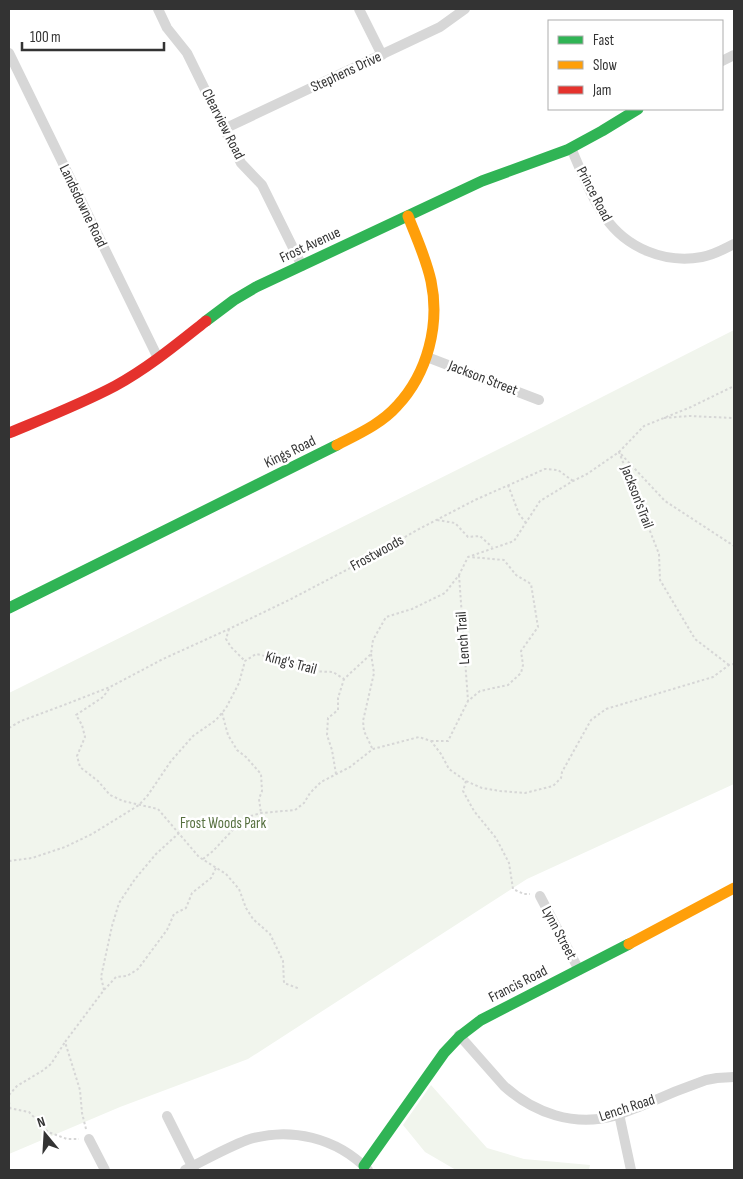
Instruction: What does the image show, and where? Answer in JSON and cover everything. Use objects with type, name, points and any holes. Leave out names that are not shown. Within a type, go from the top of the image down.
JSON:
[{"type":"street","name":"Clearview Road","points":[[158,9],[167,28],[187,53],[241,163],[262,185],[302,266]]},
{"type":"street","points":[[359,9],[382,55]]},
{"type":"street","name":"Stephens Drive","points":[[224,129],[440,27],[465,9]]},
{"type":"street","name":"Landsdowne Road","points":[[9,53],[158,358]]},
{"type":"street","name":"Frost Avenue","points":[[9,433],[116,386],[158,358],[234,300],[256,287],[482,181],[571,148],[636,110]]},
{"type":"street","name":"Prince Road","points":[[571,148],[605,218],[618,233],[634,245],[658,255],[683,259],[703,257],[734,244]]},
{"type":"street","name":"Kings Road","points":[[9,608],[365,431],[389,414],[416,380],[427,356],[434,325],[432,282],[408,216]]},
{"type":"street","name":"Jackson Street","points":[[427,356],[539,400]]},
{"type":"street","name":"Francis Road","points":[[367,1168],[443,1053],[459,1035],[481,1020],[734,888]]},
{"type":"street","name":"Lynn Street","points":[[540,896],[579,970]]},
{"type":"street","name":"Lench Road","points":[[459,1035],[504,1086],[521,1100],[553,1115],[576,1119],[600,1118],[619,1114],[706,1080],[734,1078]]},
{"type":"street","points":[[619,1114],[631,1170]]},
{"type":"street","points":[[167,1116],[190,1169],[248,1140],[284,1134],[308,1137],[332,1144],[353,1156],[367,1168]]},
{"type":"street","points":[[88,1139],[105,1170]]},
{"type":"path","points":[[373,749],[364,731],[363,721],[374,673],[371,654],[373,640],[386,617],[412,609],[445,593],[468,557],[514,541],[540,501],[587,474],[620,452],[644,426],[691,407],[734,386]]},
{"type":"path","points":[[660,419],[688,416],[734,418]]},
{"type":"path","name":"Jackson'sTrail","points":[[620,452],[665,501],[734,546]]},
{"type":"path","name":"Jackson'sTrail","points":[[620,452],[659,554],[660,580],[695,639],[729,665]]},
{"type":"path","name":"Frostwoods","points":[[9,728],[21,721],[110,687],[163,659],[291,599],[475,500],[545,468],[558,470],[573,481]]},
{"type":"path","points":[[508,485],[519,514],[526,523]]},
{"type":"path","points":[[438,520],[455,523],[468,537],[480,536],[493,548]]},
{"type":"path","points":[[203,859],[213,852],[244,818],[261,813],[296,810],[321,782],[350,767],[373,749],[419,738],[431,741],[448,741],[468,701],[480,692],[508,686],[520,673],[523,665],[521,651],[538,627],[531,584],[516,575],[504,560],[468,557]]},
{"type":"path","name":"Lench Trail","points":[[458,574],[468,701]]},
{"type":"path","points":[[229,629],[226,639],[245,661]]},
{"type":"path","name":"King's Trail","points":[[9,862],[32,858],[65,847],[92,834],[139,805],[148,795],[170,761],[193,736],[216,720],[226,708],[239,683],[245,661],[256,654],[288,661],[310,671],[333,672],[344,679]]},
{"type":"path","points":[[336,774],[332,750],[326,735],[328,718],[338,710],[338,698],[344,679],[371,654]]},
{"type":"path","points":[[431,741],[449,768],[466,782],[482,788],[525,793],[553,786],[561,778],[562,772],[591,720],[606,709],[713,677],[729,665],[734,664]]},
{"type":"path","points":[[110,687],[103,697],[76,715],[82,725],[84,738],[77,756],[80,767],[98,780],[110,795],[124,801],[158,809],[199,857],[226,874],[239,889],[246,908],[253,919],[270,934],[283,961],[284,982],[300,989]]},
{"type":"path","points":[[222,713],[228,735],[237,750],[261,774],[262,791],[259,799],[261,813]]},
{"type":"path","points":[[466,782],[463,791],[474,811],[496,838],[509,862],[513,889],[524,894],[540,896]]},
{"type":"path","points":[[104,990],[102,977],[112,926],[119,903],[134,879],[156,854],[179,834]]},
{"type":"path","points":[[9,1095],[17,1086],[51,1064],[104,990],[116,977],[127,976],[138,969],[168,930],[174,914],[186,908],[192,893],[211,878],[216,868]]},
{"type":"path","points":[[9,1102],[9,1108],[29,1112],[48,1132],[67,1139],[88,1139],[82,1113],[80,1090],[66,1042]]},
{"type":"green space","name":"Frost Woods Park","points":[[734,330],[734,784],[527,879],[248,1059],[120,1107],[9,1154],[9,693]]},
{"type":"green space","points":[[431,1085],[487,1148],[524,1159],[590,1165],[589,1170],[456,1170],[425,1152],[403,1125]]},
{"type":"traffic: fast","points":[[206,321],[234,300],[256,287],[482,181],[567,150],[636,110]]},
{"type":"traffic: fast","points":[[9,608],[337,445]]},
{"type":"traffic: fast","points":[[364,1166],[444,1053],[460,1036],[481,1020],[629,944]]},
{"type":"traffic: slow","points":[[337,445],[377,423],[397,406],[417,379],[429,347],[434,314],[431,281],[424,256],[408,216]]},
{"type":"traffic: slow","points":[[629,944],[734,888]]},
{"type":"traffic: jam","points":[[9,433],[76,405],[115,386],[151,364],[206,321]]}]
